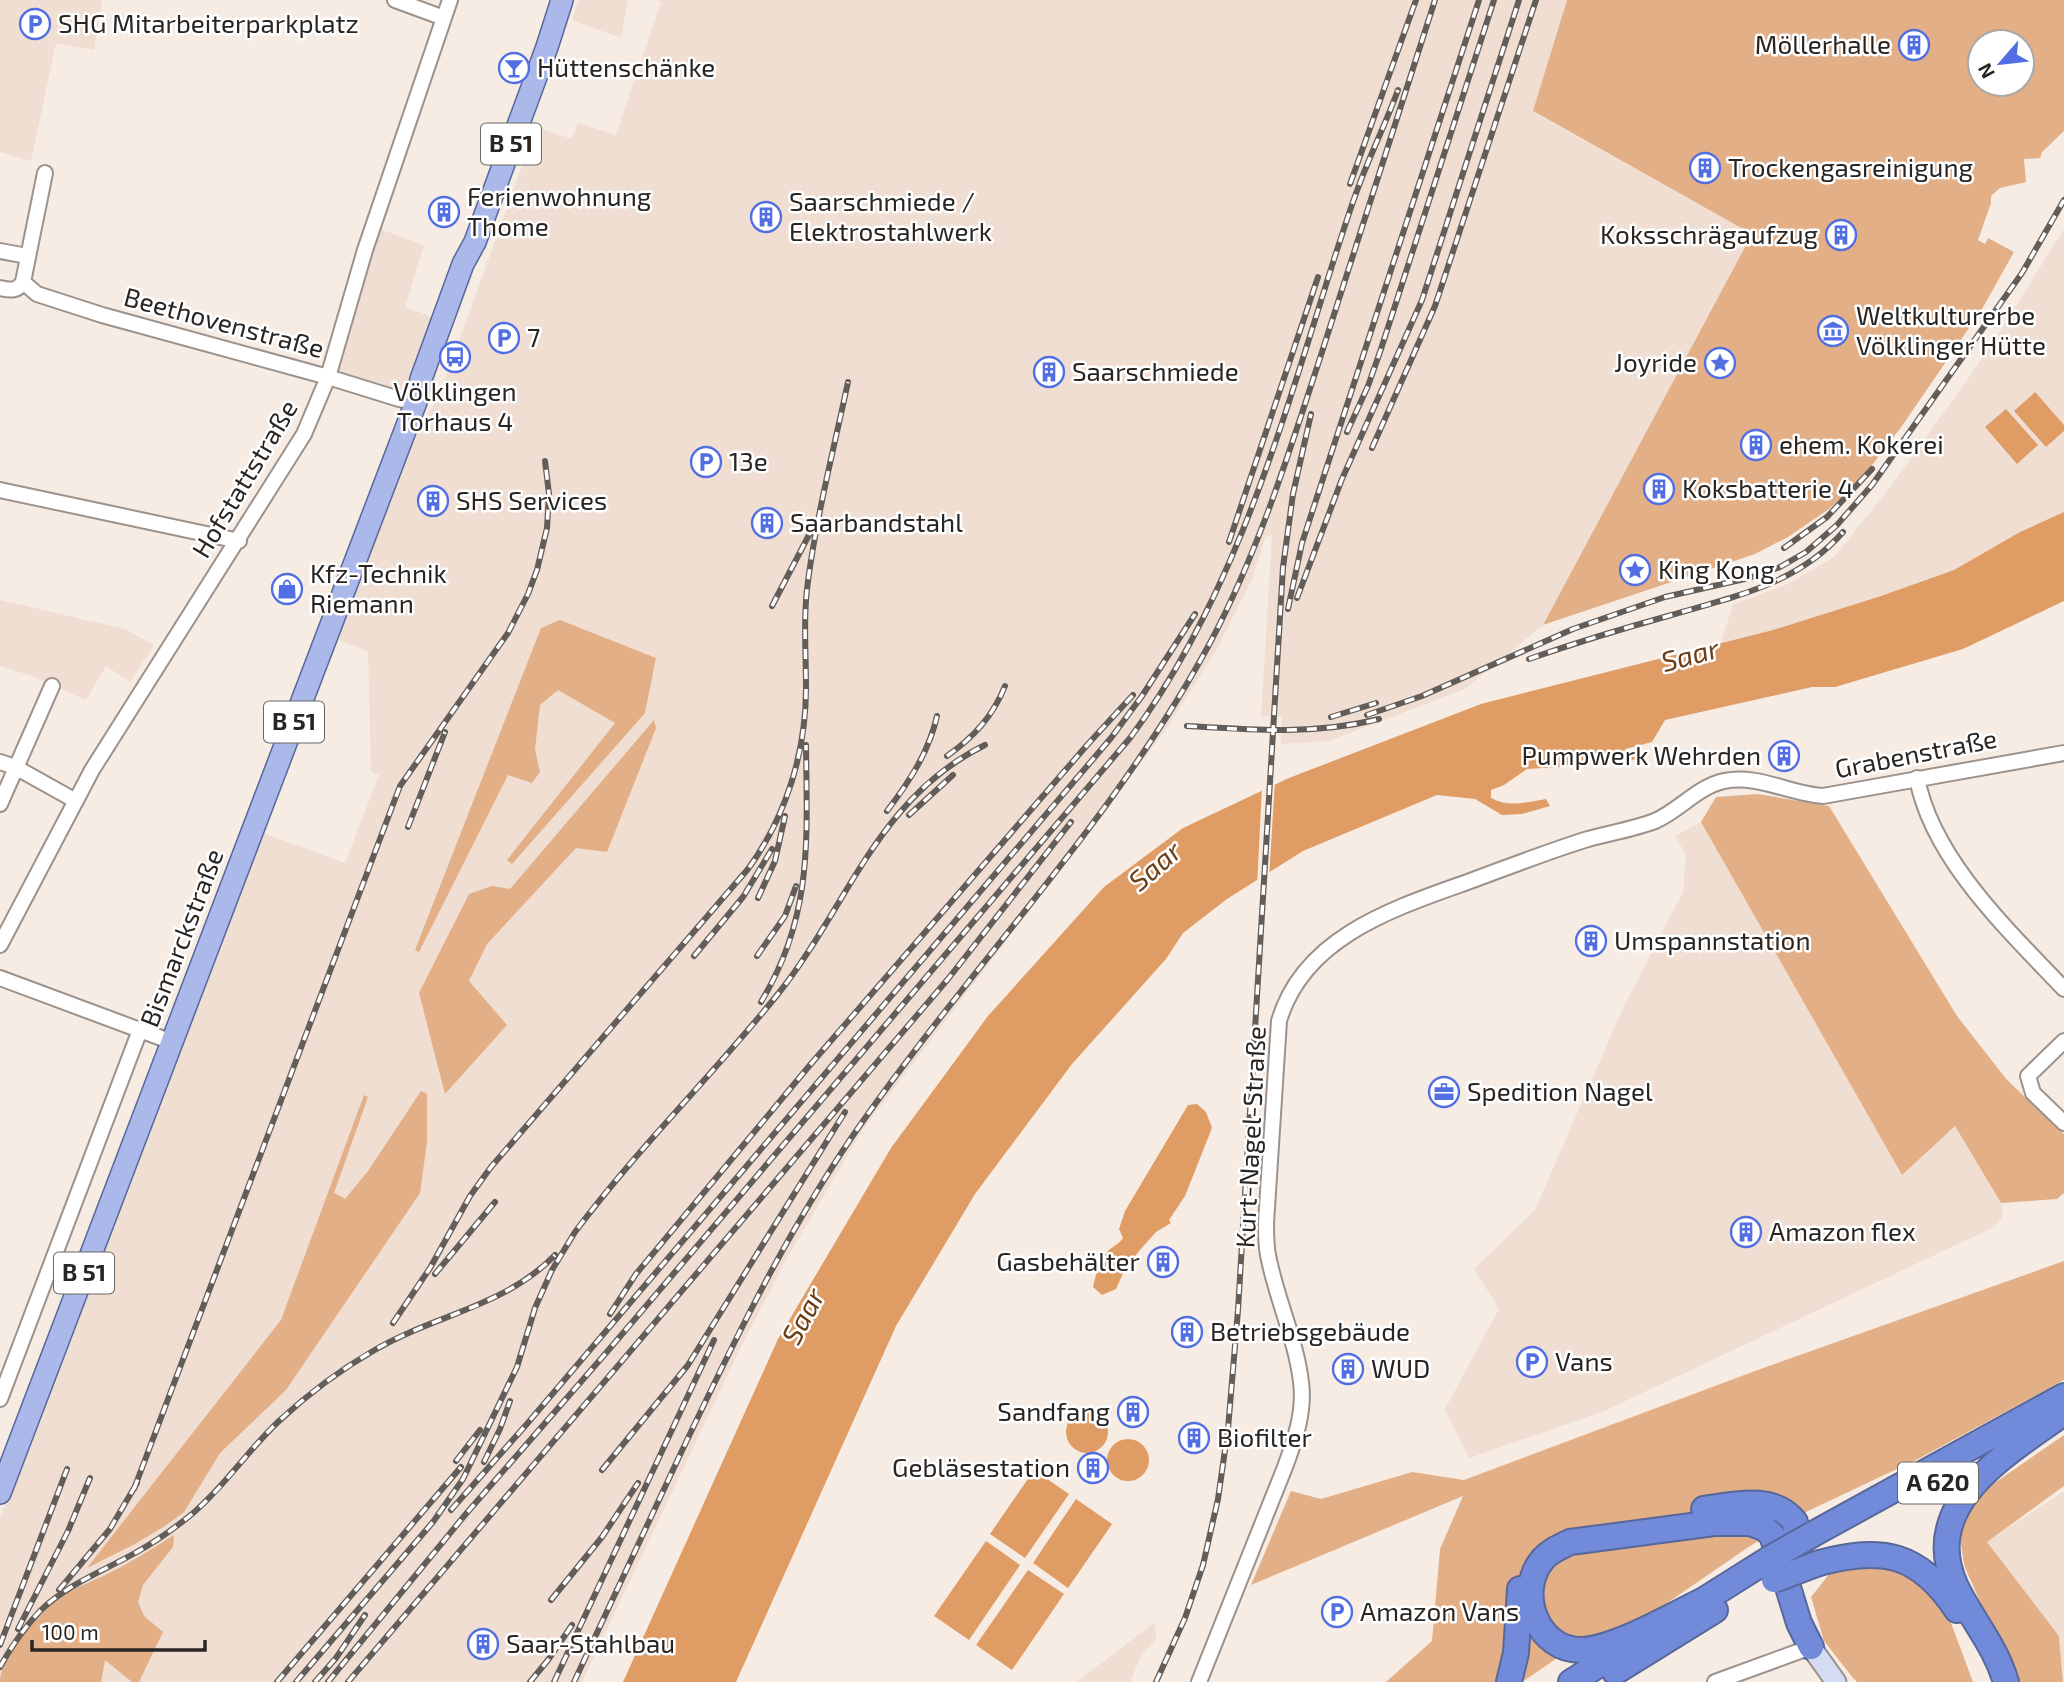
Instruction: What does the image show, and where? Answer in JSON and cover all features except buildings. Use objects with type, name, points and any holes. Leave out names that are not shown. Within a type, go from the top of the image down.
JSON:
[{"type":"highway","name":"A 620","points":[[1816,1549],[2062,1408]]},
{"type":"highway","points":[[2006,1682],[1997,1656],[1956,1587],[1948,1564],[1947,1539],[1961,1499],[1975,1481],[2062,1408]]},
{"type":"highway","points":[[1509,1682],[1516,1653],[1521,1580],[1527,1561],[1537,1549],[1566,1532],[1588,1527],[1752,1503],[1780,1508],[1795,1522],[1804,1620],[1811,1647]]},
{"type":"highway","points":[[1811,1647],[1799,1623],[1776,1545],[1772,1535],[1764,1528],[1751,1523],[1714,1523],[1570,1542],[1555,1549],[1544,1559],[1531,1584],[1530,1602],[1534,1618],[1543,1632],[1558,1644],[1584,1650],[1620,1639],[1772,1571],[1816,1549],[1889,1556],[1912,1563],[1930,1576],[1947,1595],[1988,1661],[1994,1682]]},
{"type":"highway","points":[[1599,1682],[1741,1594],[1772,1571]]},
{"type":"highway","points":[[1571,1682],[1702,1601]]},
{"type":"main road","name":"Bismarckstraße","points":[[0,1493],[416,402],[421,379],[463,264],[475,242],[562,0]]},
{"type":"main road","name":"Bismarckstraße","points":[[547,47],[571,0]]},
{"type":"street","points":[[395,0],[443,18]]},
{"type":"street","name":"Hofstattstraße","points":[[0,945],[92,770],[299,444],[328,377],[365,250],[450,0]]},
{"type":"street","points":[[0,288],[13,290],[19,288],[23,282],[45,173]]},
{"type":"street","points":[[0,251],[27,256]]},
{"type":"street","name":"Beethovenstraße","points":[[23,282],[37,294],[102,315],[328,377],[399,400],[416,402]]},
{"type":"street","points":[[0,490],[239,541]]},
{"type":"street","points":[[0,804],[52,686]]},
{"type":"street","name":"Grabenstraße","points":[[1736,779],[1760,782],[1811,796],[1823,796],[2064,753]]},
{"type":"street","points":[[0,762],[15,767],[76,801]]},
{"type":"street","points":[[1917,778],[1921,799],[1957,868],[2014,936],[2064,989]]},
{"type":"street","name":"Kurt-Nagel-Straße","points":[[1199,1682],[1289,1457],[1301,1409],[1297,1359],[1267,1253],[1266,1223],[1279,1021],[1283,1006],[1295,984],[1325,950],[1387,912],[1560,848],[1654,821],[1700,791],[1723,781],[1736,779]]},
{"type":"street","points":[[0,978],[172,1042]]},
{"type":"street","name":"Bismarckstraße","points":[[0,1399],[140,1030]]},
{"type":"street","points":[[2064,1041],[2028,1076],[2033,1093],[2064,1124]]},
{"type":"street","points":[[1715,1682],[1811,1647],[1836,1682]]},
{"type":"shaded area","points":[[0,0],[102,0],[94,50],[56,43],[31,161],[0,152]]},
{"type":"shaded area","points":[[579,0],[628,0],[621,38],[572,20]]},
{"type":"shaded area","points":[[655,0],[1567,0],[1533,112],[1752,234],[1543,625],[1465,689],[1329,741],[1281,744],[1282,717],[1261,716],[1272,537],[1266,535],[1253,577],[1216,651],[1163,734],[864,1128],[788,1256],[739,1351],[582,1682],[0,1682],[0,1519],[261,832],[345,863],[379,775],[371,772],[368,651],[334,638],[402,462],[441,391],[536,127],[572,139],[578,123],[616,135],[661,2]]},
{"type":"shaded area","name":"Weltkulturerbe Völklinger Hütte","points":[[1567,0],[2064,0],[2064,131],[2042,152],[2040,158],[2024,159],[2026,182],[2000,188],[1991,196],[1978,240],[1985,244],[1988,238],[2014,252],[1982,309],[1902,426],[1862,478],[1829,509],[1788,537],[1755,554],[1543,625],[1752,234],[1533,111]]},
{"type":"shaded area","points":[[377,228],[424,245],[405,307],[433,317],[406,395],[331,371]]},
{"type":"shaded area","points":[[2064,229],[2064,512],[2020,532],[1954,570],[1773,630],[1721,643],[1733,604],[1788,584],[1834,557],[1892,485],[1989,349]]},
{"type":"shaded area","points":[[0,600],[125,629],[154,645],[130,682],[106,666],[86,700],[29,675],[0,666]]},
{"type":"shaded area","points":[[560,620],[656,658],[645,713],[512,864],[507,860],[615,723],[558,690],[540,705],[535,749],[540,772],[532,783],[508,775],[419,952],[415,950],[541,628]]},
{"type":"shaded area","points":[[654,720],[656,728],[607,852],[576,848],[487,944],[469,981],[507,1025],[445,1094],[419,993],[469,894],[492,886],[510,889]]},
{"type":"shaded area","points":[[1758,794],[1829,806],[1957,1016],[2007,1080],[2064,1134],[2064,1193],[2057,1199],[2001,1203],[1955,1126],[1902,1175],[1701,822],[1716,797]]},
{"type":"shaded area","points":[[1701,822],[1901,1174],[1955,1126],[2001,1203],[2001,1220],[1992,1228],[1602,1412],[1469,1458],[1445,1409],[1499,1309],[1474,1269],[1535,1210],[1622,1010],[1683,892],[1686,855],[1675,836]]},
{"type":"shaded area","points":[[421,1091],[427,1094],[427,1142],[420,1193],[286,1390],[220,1453],[184,1512],[133,1545],[87,1568],[281,1320],[364,1095],[368,1097],[334,1193],[345,1199],[368,1171]]},
{"type":"shaded area","points":[[2064,1261],[2064,1380],[1918,1459],[1806,1512],[1747,1548],[1654,1612],[1585,1639],[1522,1682],[1386,1682],[1432,1641],[1440,1549],[1463,1496],[1251,1585],[1291,1491],[1321,1499],[1412,1472],[1464,1480],[1755,1371]]},
{"type":"shaded area","points":[[2064,1435],[2064,1486],[1987,1542],[2059,1636],[2063,1682],[2015,1682],[1964,1565],[1959,1530],[1980,1493]]},
{"type":"shaded area","points":[[2064,1491],[2064,1682],[2059,1636],[1987,1542]]},
{"type":"shaded area","points":[[174,1535],[173,1547],[143,1585],[138,1602],[144,1616],[163,1632],[139,1682],[132,1682],[105,1660],[101,1682],[0,1682],[6,1659],[13,1647],[42,1612],[72,1590],[126,1564]]},
{"type":"shaded area","points":[[1861,1566],[1888,1567],[1920,1579],[1951,1623],[1973,1682],[1857,1682],[1853,1678],[1824,1641],[1811,1597],[1830,1573]]},
{"type":"shaded area","points":[[1155,1622],[1156,1640],[1141,1656],[1130,1682],[1077,1682]]},
{"type":"water","points":[[2035,392],[2064,425],[2064,431],[2046,447],[2014,411]]},
{"type":"water","points":[[2006,409],[2038,445],[2017,464],[1985,427]]},
{"type":"water","name":"Saar","points":[[2064,512],[2064,601],[1963,649],[1835,687],[1812,687],[1665,720],[1652,742],[1625,749],[1638,758],[1622,764],[1605,755],[1560,767],[1527,769],[1504,785],[1491,790],[1491,798],[1505,803],[1546,799],[1550,806],[1522,814],[1502,815],[1475,799],[1437,795],[1303,851],[1227,899],[1183,933],[1166,959],[1072,1064],[975,1194],[896,1326],[736,1682],[623,1682],[778,1339],[891,1148],[988,1016],[1104,887],[1183,828],[1289,778],[1481,704],[1773,630],[1881,596],[1954,570],[2020,532]]},
{"type":"water","points":[[1197,1104],[1206,1112],[1212,1128],[1185,1196],[1169,1220],[1171,1223],[1156,1232],[1139,1251],[1124,1271],[1116,1289],[1102,1295],[1093,1287],[1095,1277],[1106,1253],[1123,1238],[1119,1229],[1125,1211],[1188,1105]]},
{"type":"water","points":[[1087,1411],[1102,1417],[1108,1432],[1102,1447],[1087,1453],[1072,1447],[1066,1432],[1072,1417]]},
{"type":"water","points":[[1128,1439],[1143,1445],[1149,1460],[1143,1475],[1128,1481],[1113,1475],[1107,1460],[1113,1445]]},
{"type":"water","points":[[1034,1470],[1069,1494],[1025,1558],[990,1534]]},
{"type":"water","points":[[1076,1499],[1112,1524],[1068,1588],[1033,1563]]},
{"type":"water","points":[[986,1541],[1020,1565],[969,1640],[934,1616]]},
{"type":"water","points":[[1028,1570],[1064,1594],[1012,1670],[976,1645]]},
{"type":"pier","points":[[1275,781],[1269,878],[1257,886],[1262,787]]},
{"type":"railway","points":[[1350,184],[1416,0]]},
{"type":"railway","points":[[574,1682],[721,1370],[811,1201],[863,1121],[907,1061],[1090,828],[1174,706],[1211,641],[1244,572],[1285,465],[1435,0]]},
{"type":"railway","points":[[1288,609],[1302,543],[1479,0]]},
{"type":"railway","points":[[1347,432],[1381,349],[1494,0]]},
{"type":"railway","points":[[1297,598],[1342,479],[1422,300],[1519,0]]},
{"type":"railway","points":[[1372,448],[1435,306],[1536,0]]},
{"type":"railway","points":[[328,1682],[465,1515],[1130,738],[1167,683],[1228,566],[1253,504],[1352,204],[1398,90]]},
{"type":"railway","points":[[1367,715],[1422,696],[1573,629],[1665,597],[1749,578],[1780,567],[1806,552],[1837,525],[1872,485],[2022,273],[2064,200]]},
{"type":"railway","points":[[1229,542],[1318,277]]},
{"type":"railway","points":[[393,1323],[430,1268],[470,1196],[491,1167],[748,869],[773,828],[798,760],[805,712],[806,594],[821,506],[848,382]]},
{"type":"railway","points":[[1156,1682],[1185,1618],[1203,1565],[1218,1499],[1228,1429],[1238,1310],[1283,567],[1293,494],[1311,414]]},
{"type":"railway","points":[[134,1489],[400,786],[508,633],[528,594],[547,528],[549,494],[545,461]]},
{"type":"railway","points":[[1784,548],[1827,517],[1872,469]]},
{"type":"railway","points":[[1529,659],[1762,587],[1805,565],[1843,532]]},
{"type":"railway","points":[[772,606],[810,533]]},
{"type":"railway","points":[[451,1510],[1111,738],[1142,696],[1195,614]]},
{"type":"railway","points":[[947,756],[982,725],[1005,686]]},
{"type":"railway","points":[[610,1314],[636,1274],[810,1065],[1133,695]]},
{"type":"railway","points":[[1331,717],[1376,703]]},
{"type":"railway","points":[[887,811],[917,766],[929,742],[937,716]]},
{"type":"railway","points":[[1187,726],[1259,730],[1307,729],[1379,719]]},
{"type":"railway","points":[[408,827],[445,732]]},
{"type":"railway","points":[[761,1002],[778,970],[798,908],[806,846],[806,745]]},
{"type":"railway","points":[[296,1682],[433,1522],[463,1479],[517,1367],[535,1308],[552,1270],[575,1232],[624,1171],[778,994],[891,824],[917,794],[948,767],[985,745]]},
{"type":"railway","points":[[909,815],[953,775]]},
{"type":"railway","points":[[758,898],[775,861],[785,816]]},
{"type":"railway","points":[[348,1682],[948,979],[1071,822]]},
{"type":"railway","points":[[694,956],[743,897],[772,849]]},
{"type":"railway","points":[[757,956],[785,916],[796,886]]},
{"type":"railway","points":[[602,1470],[688,1365],[845,1112]]},
{"type":"railway","points":[[435,1274],[495,1202]]},
{"type":"railway","points":[[0,1667],[23,1631],[50,1602],[73,1586],[165,1535],[204,1503],[279,1421],[324,1383],[396,1339],[514,1287],[555,1255]]},
{"type":"railway","points":[[554,1682],[714,1340]]},
{"type":"railway","points":[[484,1462],[510,1401]]},
{"type":"railway","points":[[456,1461],[480,1430]]},
{"type":"railway","points":[[277,1682],[461,1467]]},
{"type":"railway","points":[[0,1645],[67,1469]]},
{"type":"railway","points":[[18,1629],[68,1531],[90,1478]]},
{"type":"railway","points":[[59,1590],[110,1529],[137,1483]]},
{"type":"railway","points":[[551,1600],[602,1537],[638,1483]]},
{"type":"railway","points":[[315,1682],[336,1658],[365,1615]]},
{"type":"railway","points":[[530,1682],[572,1625]]},
{"type":"place","name":"SHG Mitarbeiterparkplatz","points":[[35,24]]},
{"type":"place","name":"Möllerhalle","points":[[1914,45]]},
{"type":"place","name":"Hüttenschänke","points":[[514,68]]},
{"type":"place","name":"Trockengasreinigung","points":[[1705,168]]},
{"type":"place","name":"Ferienwohnung Thome","points":[[444,212]]},
{"type":"place","name":"Saarschmiede / Elektrostahlwerk","points":[[766,217]]},
{"type":"place","name":"Koksschrägaufzug","points":[[1841,235]]},
{"type":"place","name":"Weltkulturerbe Völklinger Hütte","points":[[1833,331]]},
{"type":"place","name":"7","points":[[504,338]]},
{"type":"place","name":"Völklingen Torhaus 4","points":[[455,357]]},
{"type":"place","name":"Joyride","points":[[1720,363]]},
{"type":"place","name":"Saarschmiede","points":[[1049,372]]},
{"type":"place","name":"ehem. Kokerei","points":[[1756,445]]},
{"type":"place","name":"13e","points":[[706,462]]},
{"type":"place","name":"Koksbatterie 4","points":[[1659,489]]},
{"type":"place","name":"SHS Services","points":[[433,501]]},
{"type":"place","name":"Saarbandstahl","points":[[767,523]]},
{"type":"place","name":"King Kong","points":[[1635,570]]},
{"type":"place","name":"Kfz-Technik Riemann","points":[[287,589]]},
{"type":"place","name":"Pumpwerk Wehrden","points":[[1784,756]]},
{"type":"place","name":"Umspannstation","points":[[1591,941]]},
{"type":"place","name":"Spedition Nagel","points":[[1444,1092]]},
{"type":"place","name":"Amazon flex","points":[[1746,1232]]},
{"type":"place","name":"Gasbehälter","points":[[1163,1262]]},
{"type":"place","name":"Betriebsgebäude","points":[[1187,1332]]},
{"type":"place","name":"Vans","points":[[1532,1362]]},
{"type":"place","name":"WUD","points":[[1348,1369]]},
{"type":"place","name":"Sandfang","points":[[1133,1412]]},
{"type":"place","name":"Biofilter","points":[[1194,1438]]},
{"type":"place","name":"Gebläsestation","points":[[1093,1468]]},
{"type":"place","name":"Amazon Vans","points":[[1337,1612]]},
{"type":"place","name":"Saar-Stahlbau","points":[[483,1644]]}]
